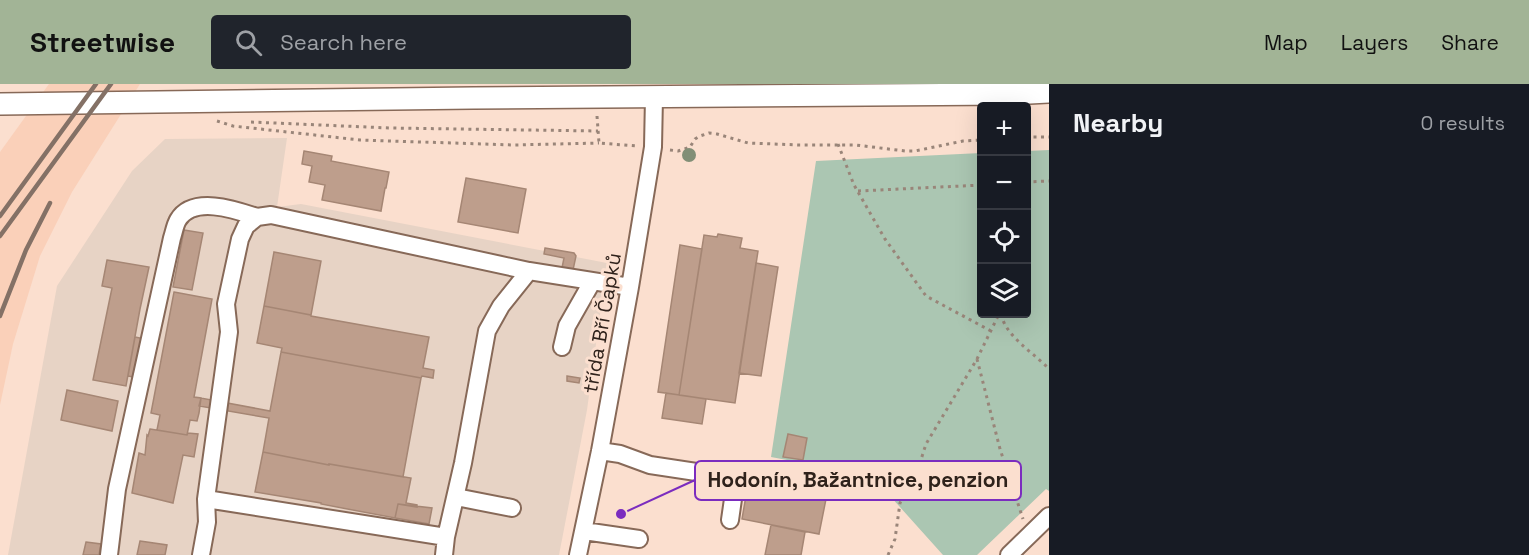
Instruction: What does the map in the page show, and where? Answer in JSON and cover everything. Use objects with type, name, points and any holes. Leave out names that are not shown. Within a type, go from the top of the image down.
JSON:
[{"type":"main road","points":[[0,104],[472,91],[654,98],[800,90],[1016,89],[1049,92]]},
{"type":"street","name":"třída Bří Čapků","points":[[578,555],[630,287],[653,147],[654,98]]},
{"type":"street","points":[[109,555],[117,489],[172,238],[178,220],[186,211],[204,206],[230,208],[257,217],[271,215],[529,271],[630,287]]},
{"type":"street","points":[[201,555],[207,522],[206,499],[229,332],[226,304],[240,239],[246,226],[257,217]]},
{"type":"street","points":[[444,555],[446,537],[464,463],[487,332],[501,306],[529,271]]},
{"type":"street","points":[[562,347],[567,326],[592,282]]},
{"type":"street","points":[[600,451],[620,454],[650,465],[828,490]]},
{"type":"street","points":[[730,520],[736,478]]},
{"type":"street","points":[[456,497],[512,508]]},
{"type":"street","points":[[206,499],[446,537]]},
{"type":"street","points":[[1009,555],[1049,516]]},
{"type":"street","points":[[584,531],[639,539]]},
{"type":"path","points":[[236,121],[213,120],[233,126],[360,140],[514,145],[599,143],[678,151],[690,147],[695,139],[709,133],[748,143],[800,146],[838,144],[905,152],[977,140]]},
{"type":"path","points":[[248,121],[390,128],[598,131],[599,143]]},
{"type":"path","points":[[1031,137],[1049,137]]},
{"type":"path","points":[[838,144],[858,191],[885,239],[926,296],[991,332]]},
{"type":"path","points":[[1031,182],[1049,181]]},
{"type":"path","points":[[858,191],[977,185]]},
{"type":"path","points":[[888,555],[895,539],[900,504],[917,472],[926,444],[977,359],[998,318]]},
{"type":"path","points":[[1002,318],[1021,345],[1049,369]]},
{"type":"path","points":[[977,359],[1011,485],[1023,519],[1031,532]]},
{"type":"shaded area","points":[[49,84],[140,84],[72,192],[40,256],[13,344],[0,405],[0,152]]},
{"type":"shaded area","points":[[287,138],[277,207],[301,204],[607,263],[587,410],[559,555],[8,555],[57,286],[132,171],[165,139]]},
{"type":"green space","points":[[1049,150],[1049,491],[1046,489],[977,555],[943,555],[873,477],[771,457],[816,161],[977,153],[977,318],[1031,318],[1031,151]]},
{"type":"building","points":[[304,151],[332,156],[331,161],[389,172],[381,211],[322,200],[325,185],[309,182],[312,166],[302,164]]},
{"type":"building","points":[[466,178],[526,189],[518,233],[458,222]]},
{"type":"building","points":[[184,230],[203,233],[192,290],[173,287]]},
{"type":"building","points":[[718,234],[742,238],[740,248],[758,251],[735,403],[679,395],[704,235],[717,237]]},
{"type":"building","points":[[680,245],[702,249],[679,395],[658,392]]},
{"type":"building","points":[[545,248],[574,253],[576,256],[573,270],[562,268],[564,258],[544,254]]},
{"type":"building","points":[[274,252],[321,261],[311,315],[264,306]]},
{"type":"building","points":[[107,260],[149,267],[126,386],[93,380],[112,288],[102,286]]},
{"type":"building","points":[[756,263],[778,267],[761,376],[739,373]]},
{"type":"building","points":[[174,292],[212,299],[194,397],[201,398],[199,413],[197,421],[190,420],[187,435],[157,430],[160,415],[151,413]]},
{"type":"building","points":[[264,306],[429,337],[423,368],[434,370],[433,378],[422,376],[421,378],[281,352],[282,348],[257,343]]},
{"type":"building","points":[[135,337],[145,339],[138,378],[128,376]]},
{"type":"building","points":[[281,352],[421,378],[403,477],[263,452],[269,418],[199,406],[201,398],[270,411]]},
{"type":"building","points":[[567,376],[580,378],[579,383],[567,381]]},
{"type":"building","points":[[67,390],[118,401],[112,431],[61,420]]},
{"type":"building","points":[[666,393],[706,399],[702,424],[662,418]]},
{"type":"building","points":[[150,429],[187,435],[188,433],[198,434],[194,457],[183,455],[173,503],[132,493],[139,453],[145,455],[147,435]]},
{"type":"building","points":[[788,434],[807,438],[803,460],[783,457]]},
{"type":"building","points":[[263,452],[411,478],[406,503],[417,505],[417,507],[398,504],[395,518],[255,492]]},
{"type":"building","points":[[748,484],[826,499],[819,534],[742,519]]},
{"type":"building","points":[[398,504],[432,508],[429,524],[395,518]]},
{"type":"building","points":[[771,525],[805,532],[801,555],[765,555]]},
{"type":"building","points":[[140,541],[167,545],[165,555],[137,555]]},
{"type":"building","points":[[86,542],[101,544],[99,555],[83,555]]},
{"type":"railway","points":[[0,216],[96,84]]},
{"type":"railway","points":[[0,236],[111,84]]},
{"type":"railway","points":[[0,316],[26,250],[50,203]]},
{"type":"place","name":"Hodonín, Bažantnice, penzion","points":[[621,514]]}]
